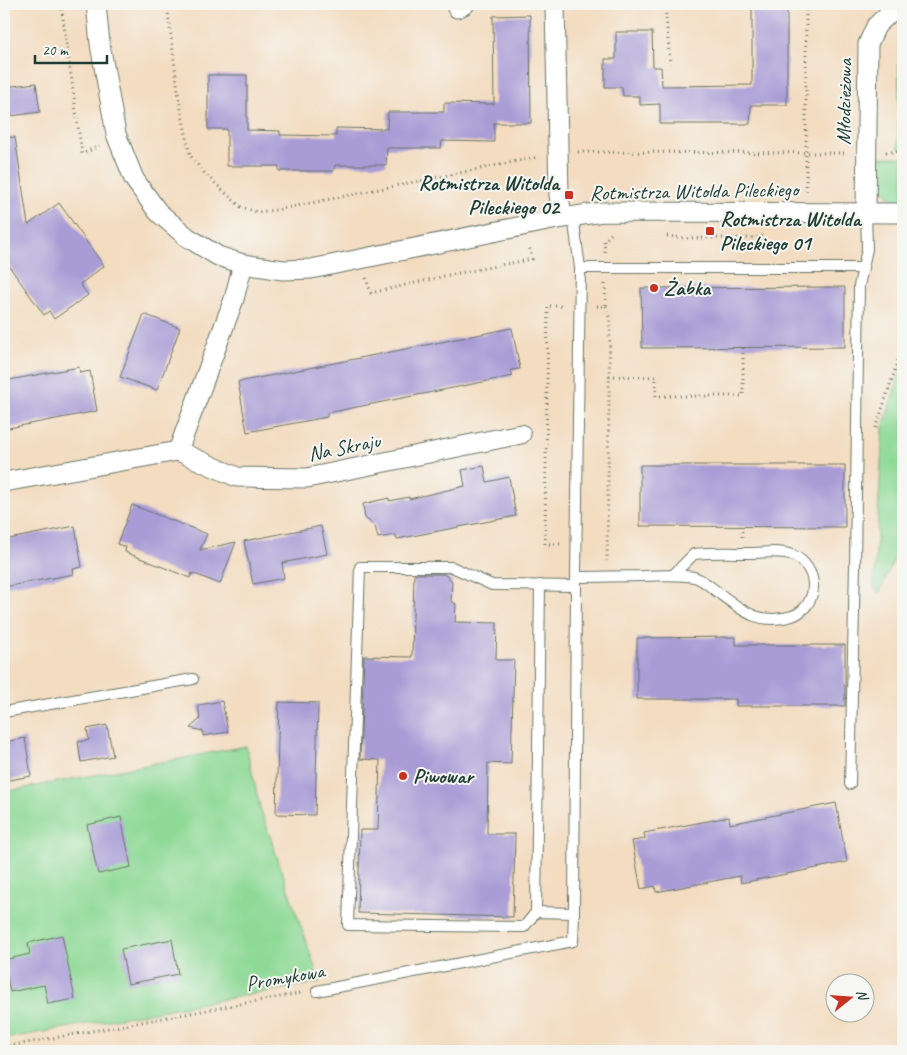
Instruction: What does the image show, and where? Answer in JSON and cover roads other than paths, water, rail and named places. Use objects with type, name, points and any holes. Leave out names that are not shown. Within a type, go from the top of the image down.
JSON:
[{"type":"street","name":"Rotmistrza Witolda Pileckiego","points":[[96,4],[100,44],[116,134],[134,179],[158,212],[187,237],[218,256],[243,264],[283,270],[311,269],[568,217],[602,212],[903,213]]},
{"type":"street","points":[[552,4],[555,5],[558,195],[568,217]]},
{"type":"street","name":"Młodzieżowa","points":[[866,212],[868,44],[876,26],[899,4]]},
{"type":"street","points":[[4,482],[178,451],[234,299],[243,264]]},
{"type":"street","name":"Na Skraju","points":[[178,451],[237,477],[307,478],[521,434]]},
{"type":"lane","points":[[850,784],[859,286],[864,268],[866,248],[866,212]]},
{"type":"lane","points":[[536,912],[574,913],[580,268],[568,217]]},
{"type":"lane","points":[[580,268],[864,268]]},
{"type":"lane","points":[[540,586],[536,912],[524,927],[348,925],[360,567],[452,567],[492,584],[540,586],[607,576],[672,575],[695,578],[710,586],[744,612],[762,618],[784,618],[798,614],[806,606],[812,595],[814,583],[809,569],[802,560],[791,554],[777,553],[694,554],[672,575]]},
{"type":"lane","points":[[4,712],[193,679]]},
{"type":"lane","name":"Promykowa","points":[[317,990],[573,941],[574,913]]},
{"type":"place","name":"Rotmistrza Witolda Pileckiego 02","points":[[569,195]]},
{"type":"place","name":"Rotmistrza Witolda Pileckiego 01","points":[[710,231]]},
{"type":"place","name":"Żabka","points":[[654,288]]},
{"type":"place","name":"Piwowar","points":[[403,776]]}]
